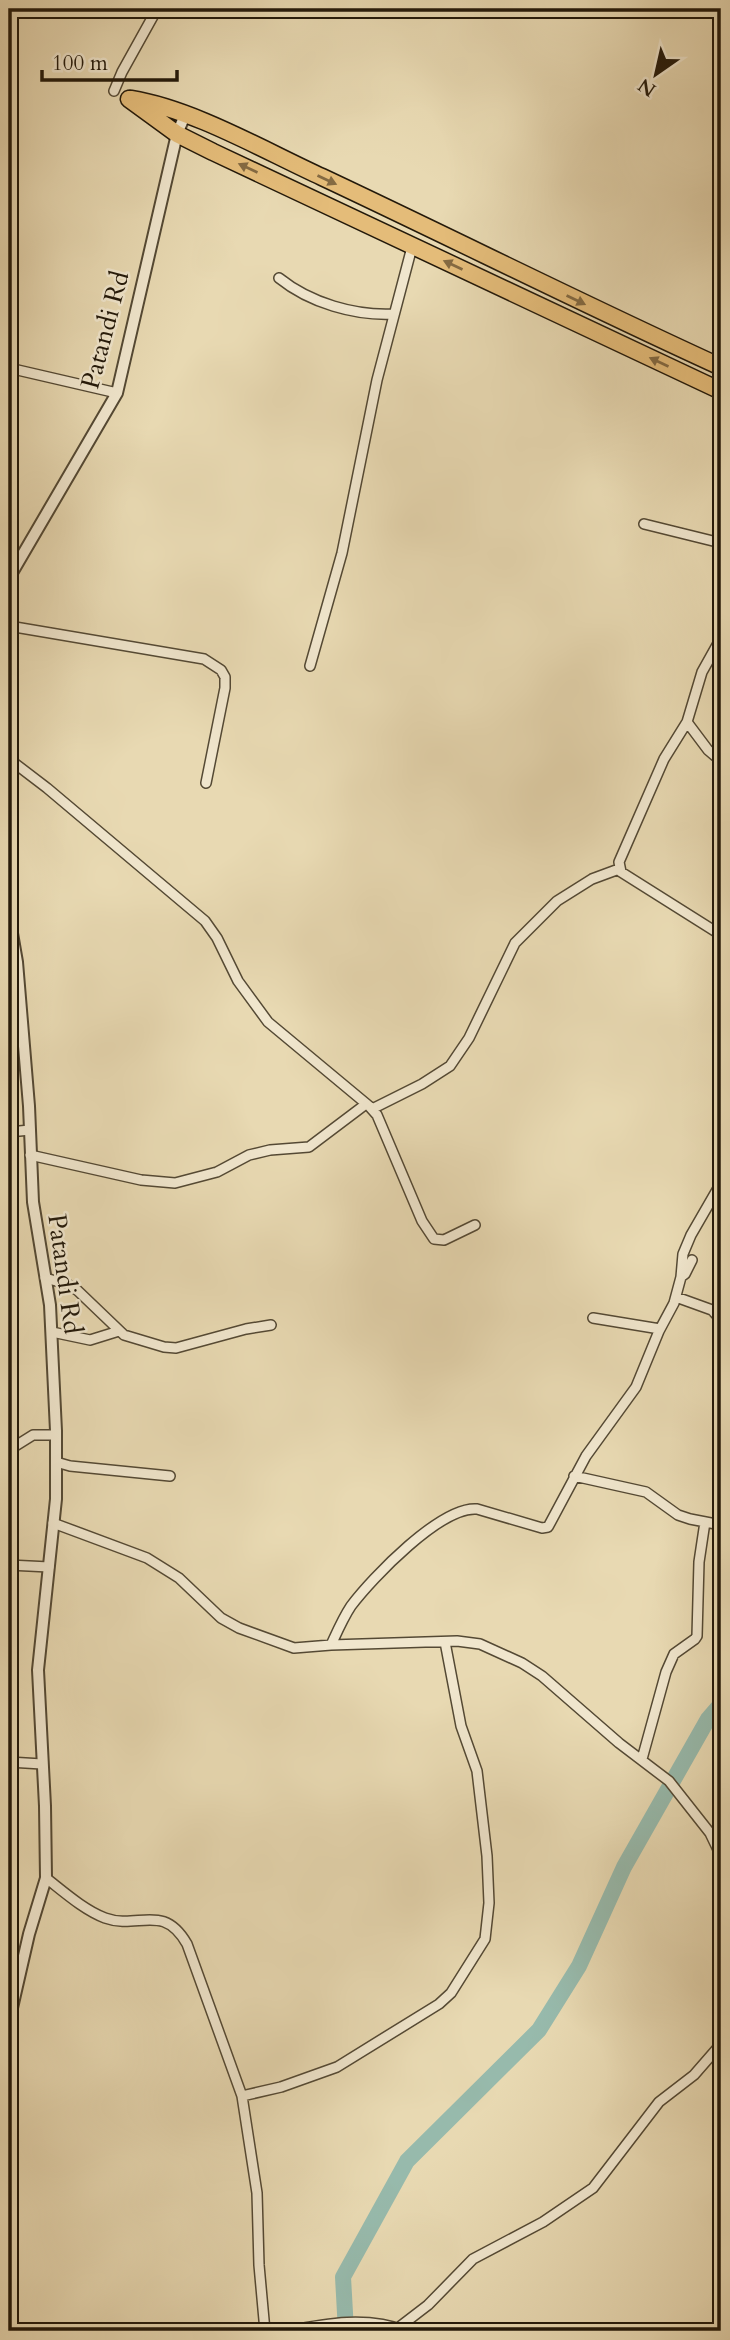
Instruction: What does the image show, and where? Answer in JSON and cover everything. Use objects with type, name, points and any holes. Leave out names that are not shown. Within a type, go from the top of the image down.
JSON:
[{"type":"highway","points":[[721,368],[416,221],[185,115],[157,103],[129,99],[177,134],[721,391]]},
{"type":"highway","points":[[535,303],[543,284]]},
{"type":"highway","points":[[594,331],[601,312]]},
{"type":"street","points":[[114,91],[157,9]]},
{"type":"street","name":"Patandi Rd","points":[[9,578],[117,393],[177,134],[185,115]]},
{"type":"street","points":[[310,666],[342,553],[364,438],[412,247]]},
{"type":"street","points":[[279,278],[289,286],[327,304],[377,315],[394,314]]},
{"type":"street","points":[[9,368],[117,393]]},
{"type":"street","points":[[644,524],[721,543]]},
{"type":"street","points":[[9,626],[153,649],[204,659],[215,665],[225,677],[225,688],[206,783]]},
{"type":"street","points":[[721,638],[702,672],[687,722],[664,759],[619,862],[624,874],[721,935]]},
{"type":"street","points":[[712,654],[721,660]]},
{"type":"street","points":[[687,722],[708,750],[721,761]]},
{"type":"street","points":[[9,759],[205,921],[217,939],[237,981],[268,1022],[369,1106],[383,1125],[422,1221],[434,1239],[444,1240],[475,1225]]},
{"type":"street","points":[[30,1155],[141,1180],[175,1183],[217,1172],[249,1155],[270,1150],[309,1147],[369,1106],[422,1084],[450,1066],[469,1038],[515,943],[557,901],[592,880],[620,869]]},
{"type":"street","name":"Patandi Rd","points":[[9,916],[17,962],[33,1202],[52,1332],[56,1435],[53,1523],[38,1670],[46,1878],[10,2013],[9,2052]]},
{"type":"street","points":[[9,1132],[30,1130]]},
{"type":"street","points":[[331,1645],[355,1601],[386,1567],[431,1527],[456,1513],[472,1508],[545,1528],[549,1525],[574,1476],[636,1387],[676,1297],[683,1254],[721,1184]]},
{"type":"street","points":[[681,1277],[685,1275],[692,1260]]},
{"type":"street","points":[[45,1278],[67,1284],[77,1290],[119,1331],[130,1338],[164,1347],[176,1348],[271,1325]]},
{"type":"street","points":[[676,1297],[712,1310],[721,1321]]},
{"type":"street","points":[[593,1318],[660,1329]]},
{"type":"street","points":[[52,1332],[90,1340],[119,1331]]},
{"type":"street","points":[[9,1450],[33,1435],[56,1435]]},
{"type":"street","points":[[56,1462],[70,1466],[170,1476]]},
{"type":"street","points":[[574,1476],[646,1492],[678,1515],[721,1525]]},
{"type":"street","points":[[642,1759],[666,1672],[674,1654],[697,1636],[699,1562],[705,1522]]},
{"type":"street","points":[[53,1523],[147,1558],[179,1578],[220,1618],[239,1628],[294,1648],[457,1641],[480,1644],[522,1663],[542,1676],[677,1790],[710,1833],[721,1856]]},
{"type":"street","points":[[9,1566],[49,1567]]},
{"type":"street","points":[[242,2096],[281,2087],[337,2067],[439,2004],[451,1993],[485,1940],[489,1903],[482,1802],[477,1771],[461,1726],[445,1642]]},
{"type":"street","points":[[9,1762],[42,1764]]},
{"type":"street","points":[[46,1878],[106,1918],[166,1922],[181,1934],[187,1944],[242,2096],[257,2193],[259,2265],[265,2331]]},
{"type":"street","points":[[288,2331],[356,2321],[380,2323],[402,2330],[473,2259],[543,2222],[593,2188],[659,2102],[694,2075],[721,2044]]},
{"type":"waterway","points":[[346,2331],[343,2277],[407,2161],[539,2030],[579,1966],[624,1867],[708,1719],[721,1704]]}]
